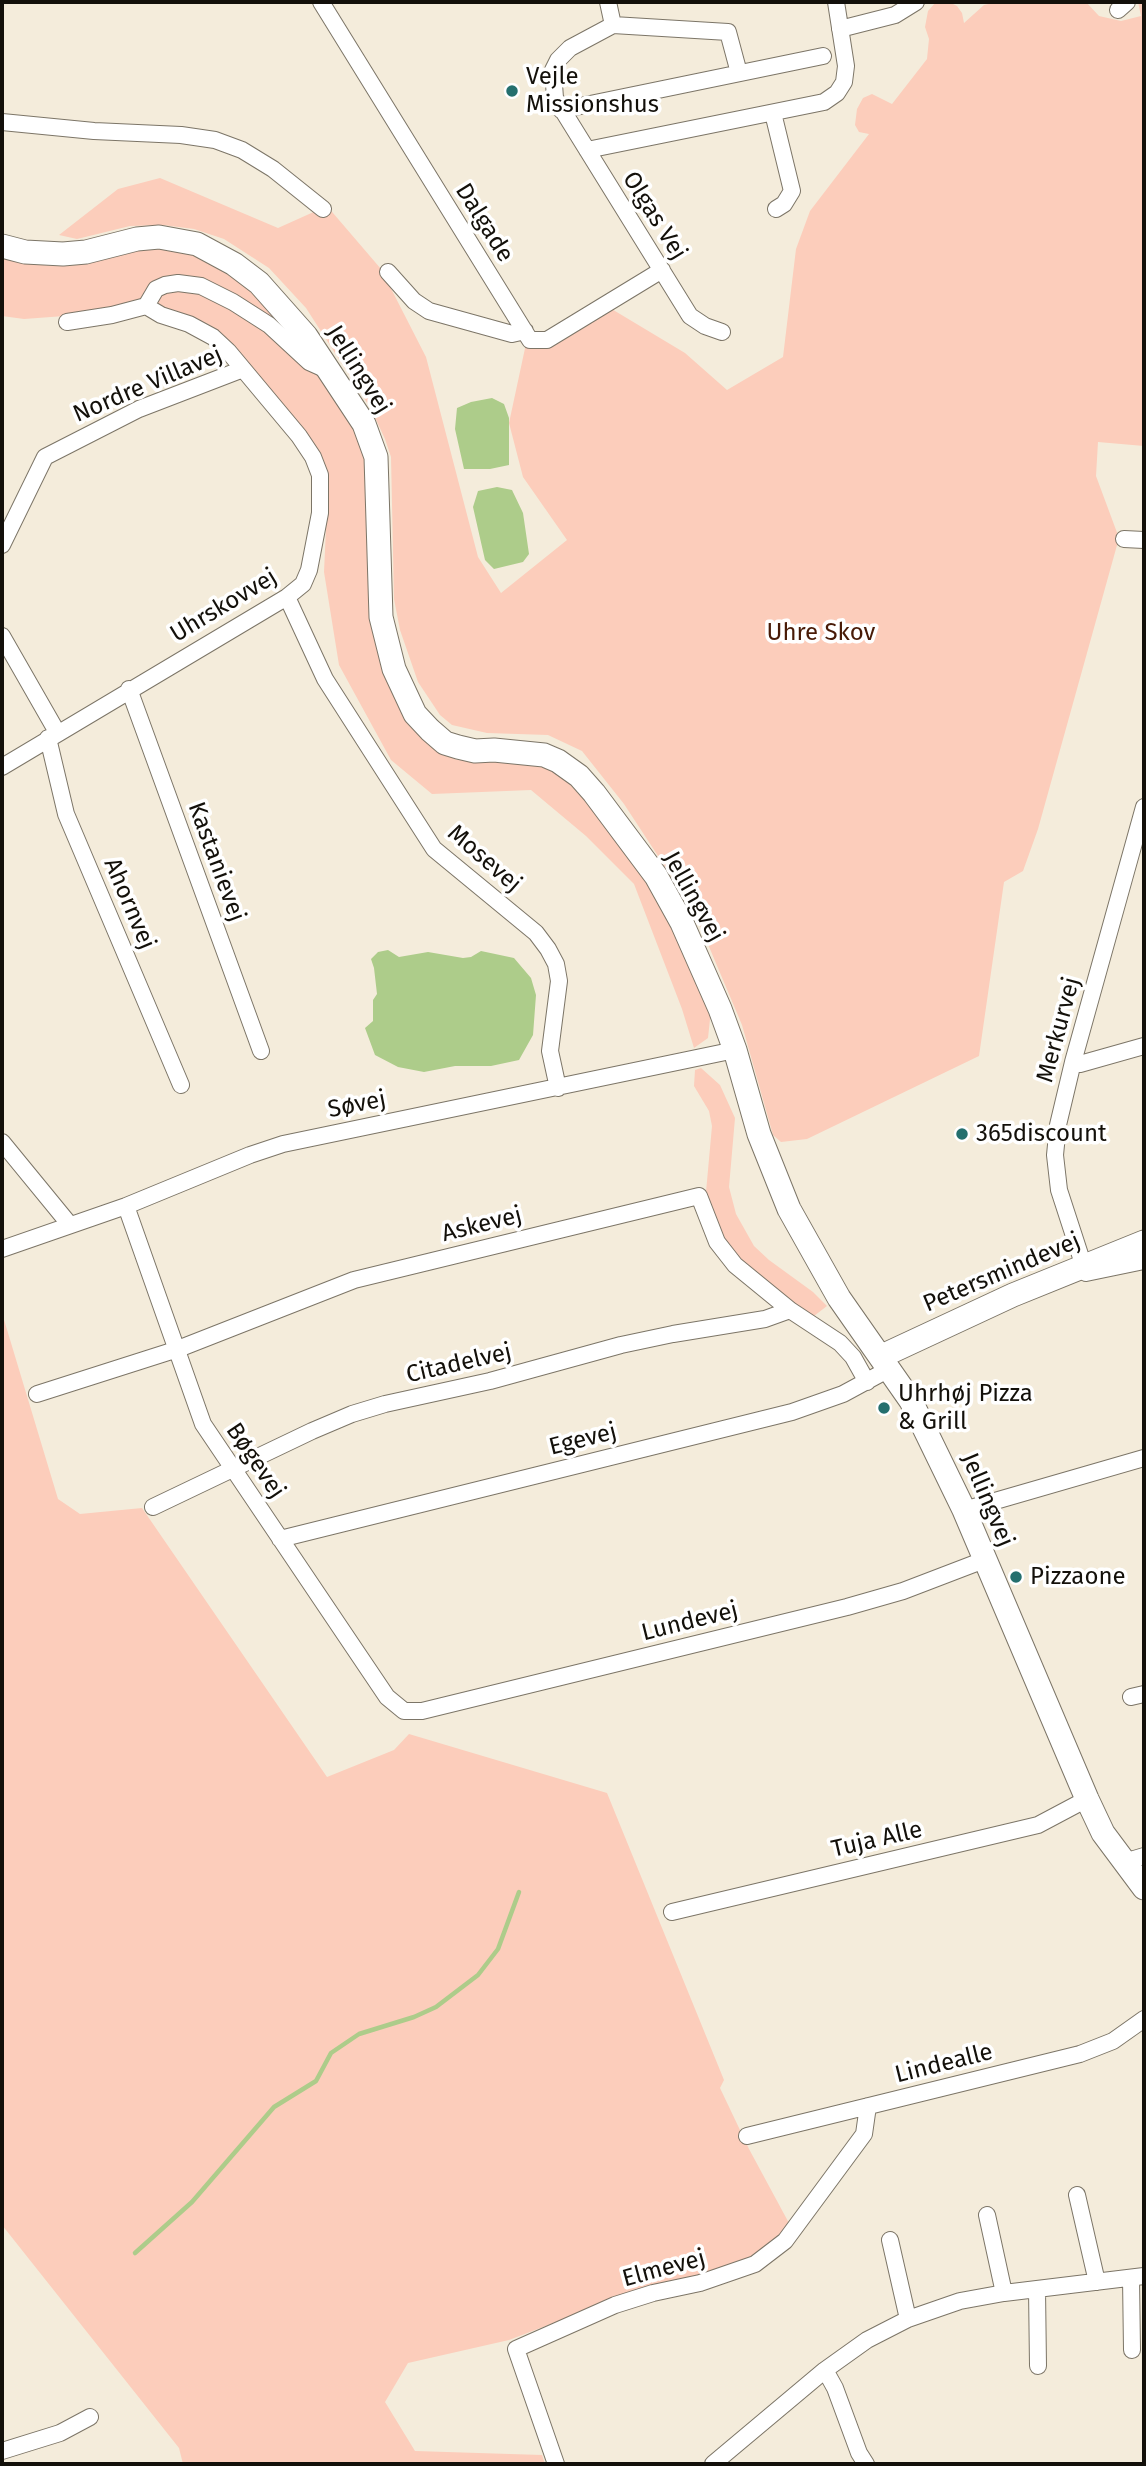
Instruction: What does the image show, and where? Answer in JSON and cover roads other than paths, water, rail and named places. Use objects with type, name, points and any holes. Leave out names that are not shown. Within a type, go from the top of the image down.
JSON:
[{"type":"main road","name":"Jellingvej","points":[[2,246],[25,252],[62,254],[86,252],[137,239],[159,237],[197,244],[234,264],[258,283],[293,320],[332,372],[364,424],[376,457],[381,617],[394,669],[415,714],[445,743],[475,751],[544,755],[558,761],[579,776],[656,876],[682,923],[720,1009],[735,1050],[759,1134],[789,1209],[839,1298],[886,1362],[917,1412],[964,1510],[1103,1833],[1134,1859],[1144,1888]]},
{"type":"main road","name":"Petersmindevej","points":[[886,1362],[1084,1265],[1144,1242]]},
{"type":"street","name":"Dalgade","points":[[321,2],[525,331]]},
{"type":"street","points":[[608,2],[613,25],[728,32],[739,74]]},
{"type":"street","points":[[587,150],[824,102],[837,93],[844,82],[846,66],[836,2]]},
{"type":"street","points":[[840,29],[895,15],[916,2]]},
{"type":"street","name":"Olgas Vej","points":[[613,25],[570,48],[558,60],[553,69],[552,81],[555,98],[690,316],[705,326],[722,332]]},
{"type":"street","points":[[561,110],[823,56]]},
{"type":"street","points":[[773,113],[792,191],[790,198],[776,209]]},
{"type":"street","points":[[2,122],[215,139],[242,150],[273,169],[323,209]]},
{"type":"street","points":[[388,272],[414,302],[429,311],[512,334],[525,331],[530,340],[547,340],[662,270]]},
{"type":"street","points":[[67,322],[146,306],[156,289],[165,285],[178,283],[201,286],[269,325],[309,362],[332,372]]},
{"type":"street","name":"Uhrskovvej","points":[[2,766],[287,597],[303,584],[309,570],[320,513],[320,475],[313,457],[299,436],[213,337],[189,324],[161,316],[146,306]]},
{"type":"street","name":"Nordre Villavej","points":[[2,545],[45,457],[139,409],[243,369]]},
{"type":"street","points":[[1124,538],[1144,540]]},
{"type":"street","name":"Mosevej","points":[[287,597],[325,680],[433,849],[536,933],[548,949],[556,964],[559,981],[550,1051],[558,1088]]},
{"type":"street","name":"Ahornvej","points":[[2,636],[52,735],[66,814],[181,1085]]},
{"type":"street","name":"Kastanievej","points":[[129,689],[261,1051]]},
{"type":"street","name":"Merkurvej","points":[[1084,1265],[1059,1190],[1055,1155],[1058,1125],[1073,1062],[1138,854],[1144,807]]},
{"type":"street","points":[[1073,1062],[1080,1064],[1144,1046]]},
{"type":"street","name":"Søvej","points":[[2,1250],[126,1206],[283,1144],[735,1050]]},
{"type":"street","points":[[2,1142],[70,1225]]},
{"type":"street","name":"Askevej","points":[[37,1394],[178,1349],[354,1280],[699,1196],[717,1242],[735,1265],[790,1310],[840,1343],[853,1357],[867,1382]]},
{"type":"street","name":"Bøgevej","points":[[126,1206],[203,1424],[387,1696],[404,1711]]},
{"type":"street","points":[[1084,1265],[1086,1273],[1144,1261]]},
{"type":"street","name":"Citadelvej","points":[[153,1507],[313,1431],[385,1404],[490,1381],[621,1345],[765,1319],[790,1310]]},
{"type":"street","name":"Egevej","points":[[280,1539],[792,1412],[867,1382],[886,1362]]},
{"type":"street","points":[[964,1510],[1144,1458]]},
{"type":"street","name":"Lundevej","points":[[404,1711],[422,1711],[847,1607],[903,1591],[984,1560]]},
{"type":"street","name":"Tuja Alle","points":[[672,1912],[1038,1825],[1087,1799]]},
{"type":"street","name":"Lindealle","points":[[747,2136],[1080,2054],[1113,2041],[1144,2019]]},
{"type":"street","name":"Elmevej","points":[[556,2464],[516,2349],[615,2305],[653,2293],[701,2283],[755,2264],[785,2241],[864,2134],[868,2106]]},
{"type":"street","points":[[1077,2195],[1097,2282]]},
{"type":"street","points":[[987,2215],[1004,2293]]},
{"type":"street","points":[[890,2240],[908,2319]]},
{"type":"street","points":[[713,2464],[825,2370],[867,2340],[908,2319],[960,2301],[1138,2277],[1132,2350]]},
{"type":"street","points":[[1037,2289],[1038,2366]]},
{"type":"street","points":[[825,2370],[866,2464]]},
{"type":"street","points":[[2,2451],[60,2433],[90,2417]]},
{"type":"waterway","points":[[135,2253],[192,2202],[274,2107],[316,2081],[331,2053],[359,2034],[414,2017],[436,2007],[478,1975],[498,1949],[519,1892]]},
{"type":"place","name":"Vejle Missionshus","points":[[512,91]]},
{"type":"place","name":"365discount","points":[[962,1134]]},
{"type":"place","name":"Uhrhøj Pizza & Grill","points":[[884,1408]]},
{"type":"place","name":"Pizzaone","points":[[1016,1577]]},
{"type":"park label","name":"Uhre Skov","points":[[821,633]]}]
